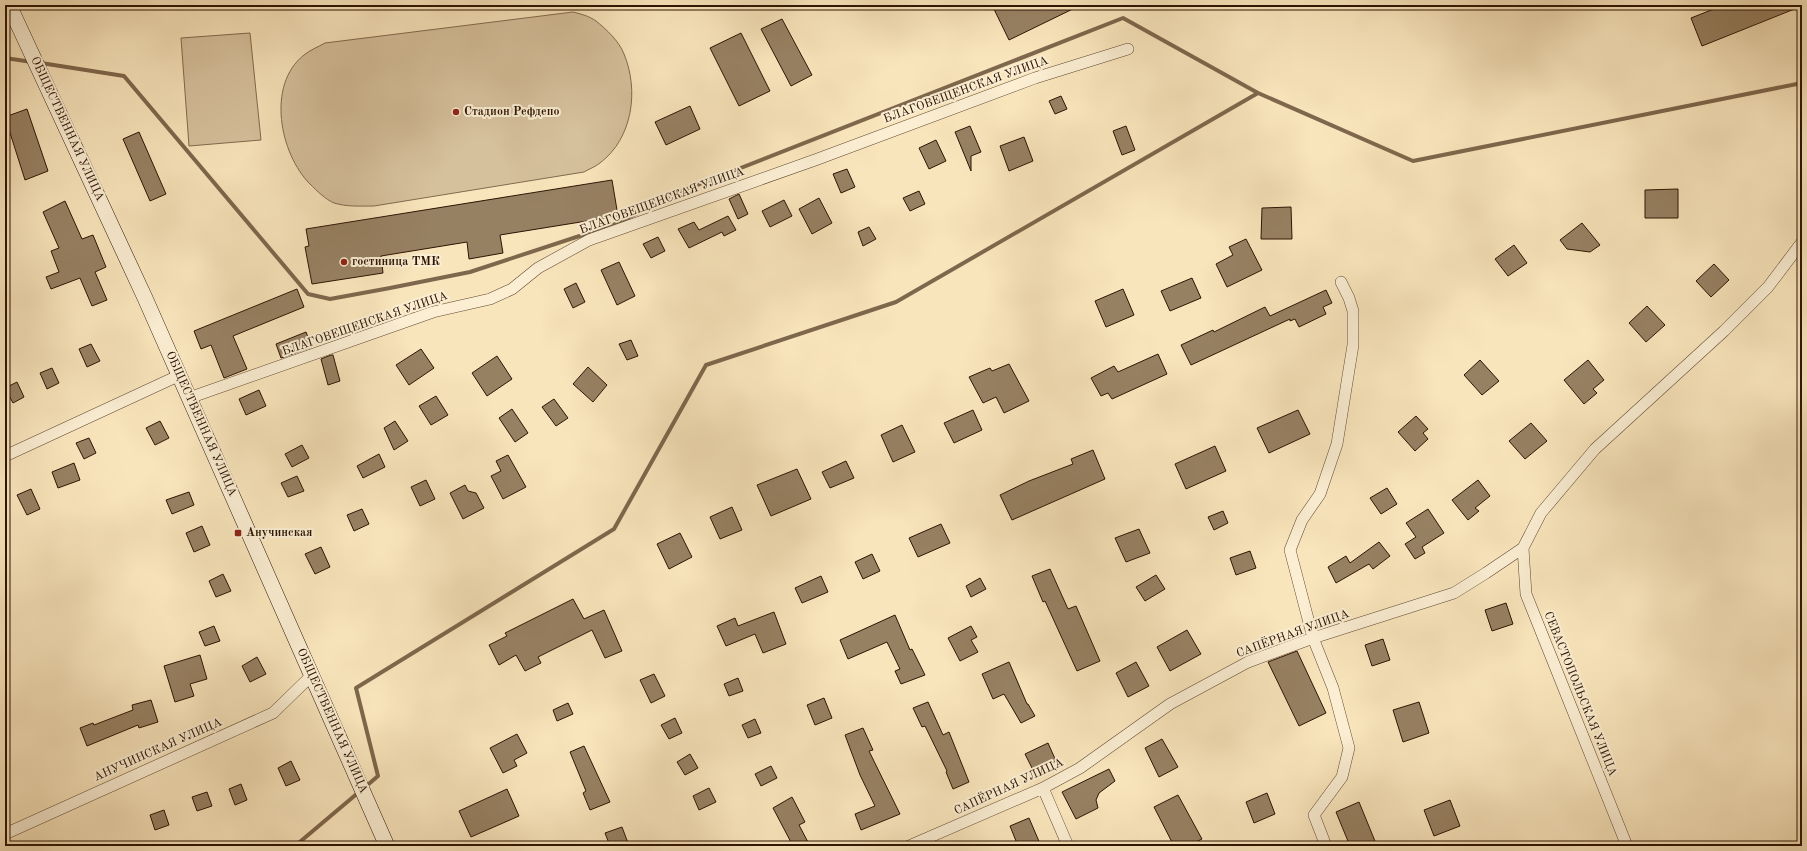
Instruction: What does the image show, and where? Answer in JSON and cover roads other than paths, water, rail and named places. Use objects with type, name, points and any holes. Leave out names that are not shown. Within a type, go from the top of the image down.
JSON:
[{"type":"main road","name":"ОБЩЕСТВЕННАЯ УЛИЦА","points":[[9,5],[180,375],[387,846]]},
{"type":"street","name":"БЛАГОВЕЩЕНСКАЯ УЛИЦА","points":[[190,398],[434,312],[490,299],[512,290],[538,268],[589,240],[815,160],[1035,78],[1128,49]]},
{"type":"street","points":[[1523,548],[1541,513],[1595,449],[1724,331],[1768,287],[1802,242]]},
{"type":"street","points":[[1326,846],[1314,815],[1342,777],[1349,748],[1333,688],[1313,638],[1290,550],[1302,520],[1320,494],[1337,444],[1353,345],[1353,311],[1349,298],[1341,282]]},
{"type":"street","points":[[5,456],[180,375]]},
{"type":"street","name":"САПЁРНАЯ УЛИЦА","points":[[909,846],[1043,788],[1080,768],[1170,704],[1248,662],[1313,638],[1454,593],[1523,548]]},
{"type":"street","name":"СЕВАСТОПОЛЬСКАЯ УЛИЦА","points":[[1523,548],[1526,594],[1627,846]]},
{"type":"street","name":"АНУЧИНСКАЯ УЛИЦА","points":[[5,834],[273,713],[312,675]]},
{"type":"street","points":[[1043,788],[1068,846]]},
{"type":"waterway","points":[[41,63],[124,76],[308,294],[330,299],[470,272],[616,224],[677,193],[1123,18],[1258,93]]},
{"type":"waterway","points":[[5,58],[32,62]]},
{"type":"waterway","points":[[364,788],[378,776],[356,688],[614,529],[706,365],[896,302],[1258,93],[1413,161],[1802,83]]},
{"type":"waterway","points":[[295,846],[359,792]]},
{"type":"place","name":"Стадион Рефдепо","points":[[456,112]]},
{"type":"place","name":"гостиница ТМК","points":[[344,262]]},
{"type":"place","name":"Анучинская","points":[[238,533]]}]
